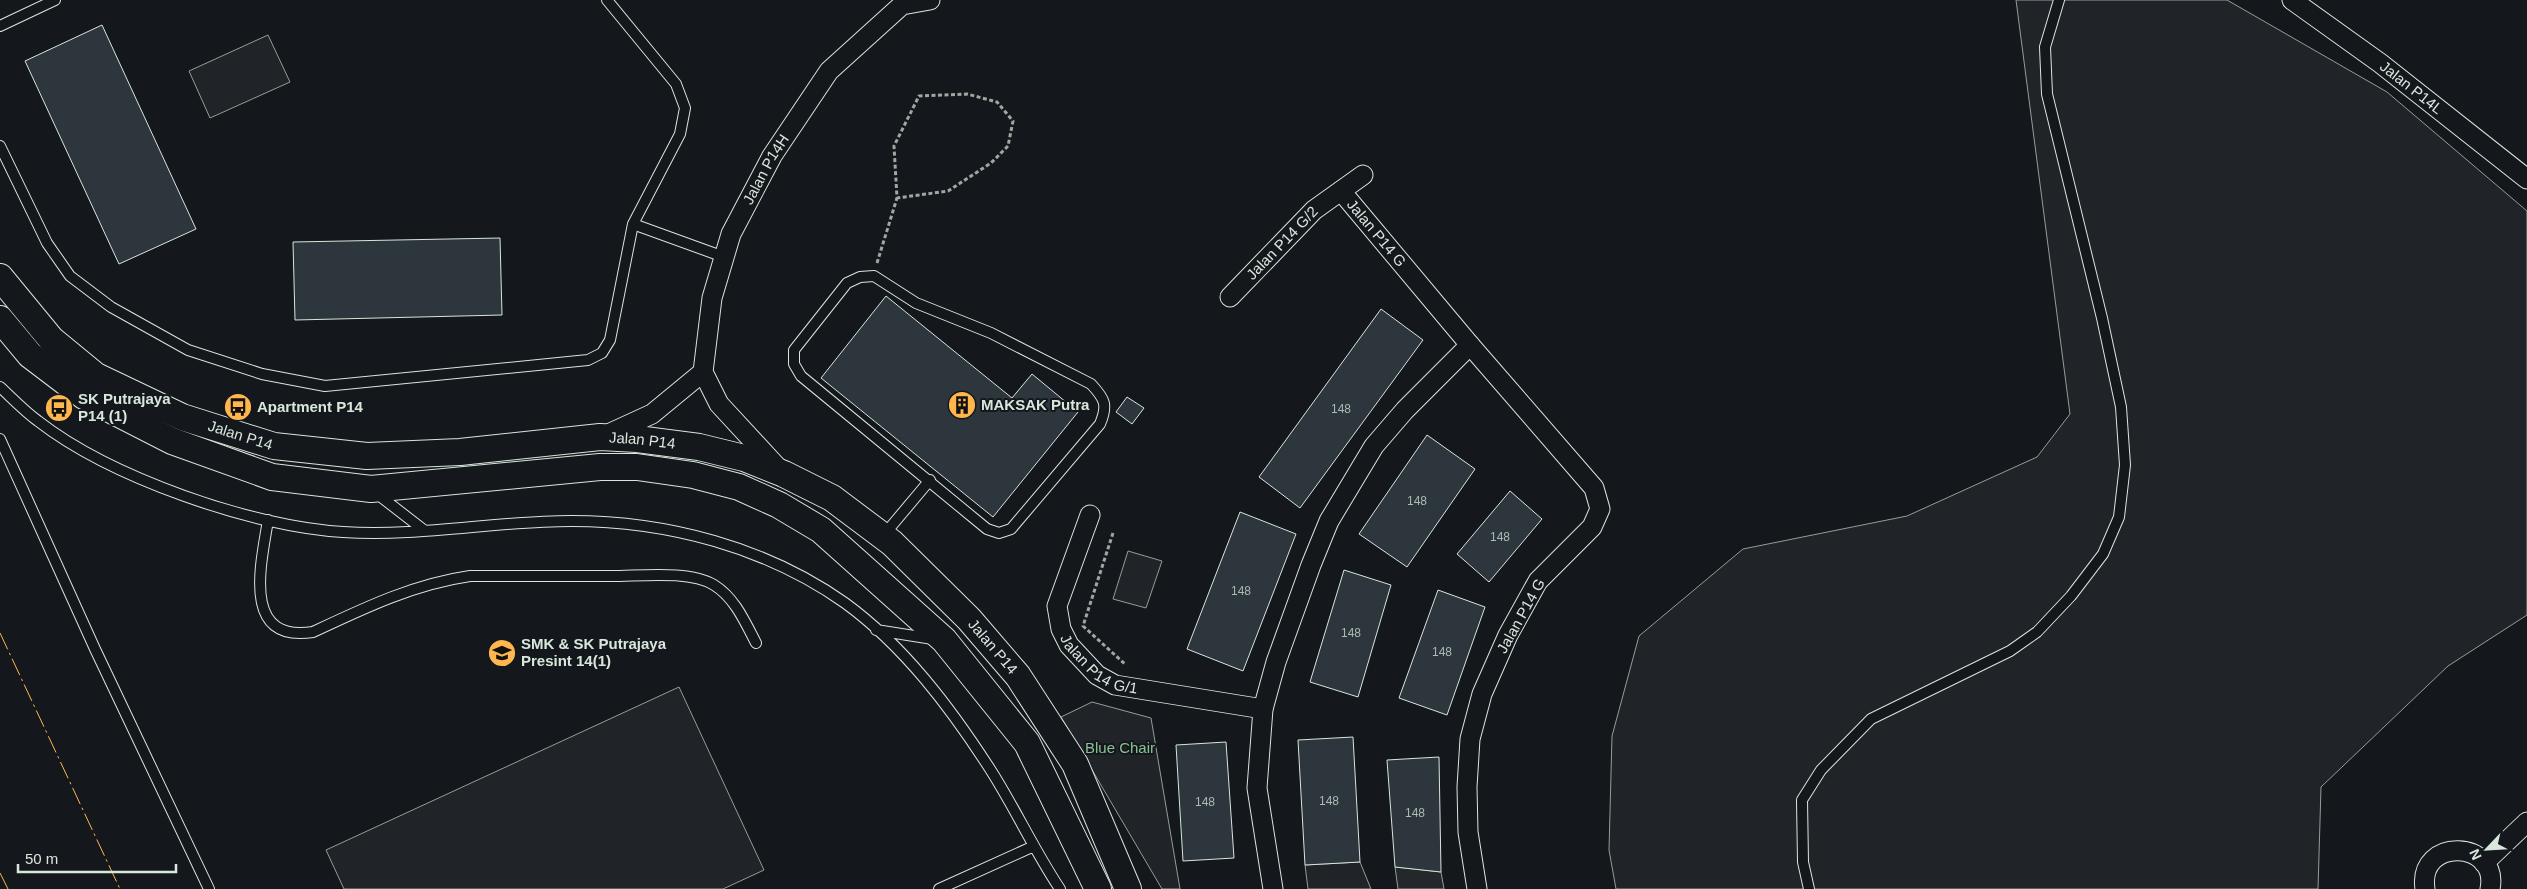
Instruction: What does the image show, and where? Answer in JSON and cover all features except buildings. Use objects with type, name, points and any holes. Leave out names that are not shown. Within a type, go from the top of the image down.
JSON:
[{"type":"main road","name":"Jalan P14","points":[[0,277],[50,339],[96,376],[182,417],[274,446],[367,456],[460,452],[600,437],[699,447],[744,458],[784,474],[832,498],[882,536],[969,619],[1018,676],[1075,764],[1128,889]]},
{"type":"main road","name":"Jalan P14","points":[[0,319],[30,356],[84,396],[172,441],[272,477],[371,489],[600,467],[637,467],[702,478],[739,487],[778,505],[821,530],[944,640],[1027,743],[1098,889]]},
{"type":"street","points":[[901,3],[930,0]]},
{"type":"street","name":"Jalan P14L","points":[[2292,0],[2380,63],[2527,179]]},
{"type":"street","name":"Jalan P14H","points":[[703,372],[712,298],[731,234],[772,156],[829,71],[901,3]]},
{"type":"street","name":"Jalan P14 G/2","points":[[1230,298],[1314,210],[1363,176]]},
{"type":"street","name":"Jalan P14 G","points":[[1341,191],[1470,346],[1594,488],[1600,508],[1592,527],[1538,581],[1508,635],[1482,694],[1470,739],[1467,787],[1468,832],[1477,889]]},
{"type":"street","points":[[1273,889],[1257,788],[1263,709],[1276,662],[1329,521],[1374,446],[1405,410],[1470,346]]},
{"type":"street","points":[[600,437],[652,414],[703,372],[719,404],[784,474]]},
{"type":"street","name":"Jalan P14 G/1","points":[[1090,515],[1057,606],[1061,629],[1069,645],[1097,676],[1115,685],[1263,709]]},
{"type":"street","points":[[2484,863],[2527,822]]},
{"type":"street","points":[[2425,889],[2424,876],[2428,866],[2445,852],[2466,850],[2476,855],[2484,863],[2490,873],[2490,889]]},
{"type":"lane","points":[[0,26],[55,0]]},
{"type":"lane","points":[[0,146],[47,243],[70,276],[110,307],[188,350],[262,374],[325,386],[588,360],[602,353],[610,340],[634,224],[680,134],[684,108],[676,84],[607,0]]},
{"type":"lane","points":[[1809,889],[1803,862],[1802,800],[1820,770],[1871,719],[2010,651],[2037,632],[2071,596],[2103,554],[2119,517],[2125,465],[2120,407],[2102,318],[2047,94],[2045,46],[2060,0]]},
{"type":"lane","points":[[634,224],[724,257]]},
{"type":"lane","points":[[874,276],[916,303],[991,333],[1091,384],[1102,396],[1105,411],[1100,424],[1011,529],[999,533],[987,529],[930,480],[801,376],[794,364],[794,350],[847,283],[860,277],[874,276]]},
{"type":"lane","points":[[0,387],[38,422],[99,459],[156,485],[215,506],[268,520],[343,532],[425,530],[568,521],[618,522],[679,532],[740,549],[789,568],[846,604],[912,663],[948,708],[991,771],[1060,889]]},
{"type":"lane","points":[[0,439],[95,649],[209,889]]},
{"type":"lane","points":[[882,536],[930,480]]},
{"type":"lane","points":[[371,489],[425,530]]},
{"type":"lane","points":[[268,520],[258,580],[260,600],[267,618],[280,630],[296,635],[313,632],[418,586],[443,579],[470,576],[663,576],[700,578],[714,584],[726,594],[738,609],[756,643]]},
{"type":"lane","points":[[875,630],[944,640]]},
{"type":"lane","points":[[939,889],[1034,846]]},
{"type":"path","points":[[874,276],[897,198],[894,146],[920,96],[967,94],[997,102],[1013,121],[1008,146],[991,163],[948,191],[897,198]]},
{"type":"path","points":[[1113,533],[1083,626],[1124,665],[1133,666]]},
{"type":"green space","points":[[2016,0],[2227,0],[2387,92],[2527,211],[2527,615],[2448,666],[2321,787],[2318,889],[1616,889],[1609,850],[1612,736],[1639,636],[1743,549],[1907,516],[2037,457],[2070,414]]},
{"type":"green space","points":[[268,35],[290,82],[210,118],[189,71]]},
{"type":"green space","points":[[1128,551],[1162,561],[1146,608],[1113,599]]},
{"type":"green space","points":[[679,687],[764,870],[723,889],[344,889],[326,850]]},
{"type":"green space","name":"Blue Chair","points":[[1092,702],[1151,718],[1180,889],[1162,889],[1061,717]]},
{"type":"green space","points":[[1360,862],[1371,889],[1308,889],[1305,865]]},
{"type":"shaded area","points":[[1395,867],[1441,872],[1444,889],[1398,889]]},
{"type":"power","points":[[0,633],[120,889]]},
{"type":"power","points":[[0,873],[8,889]]},
{"type":"place","name":"MAKSAK Putra","points":[[962,405]]},
{"type":"place","name":"Apartment P14","points":[[238,407]]},
{"type":"place","name":"SK Putrajaya P14 (1)","points":[[59,408]]},
{"type":"place","name":"SMK & SK Putrajaya Presint 14(1)","points":[[502,653]]}]
